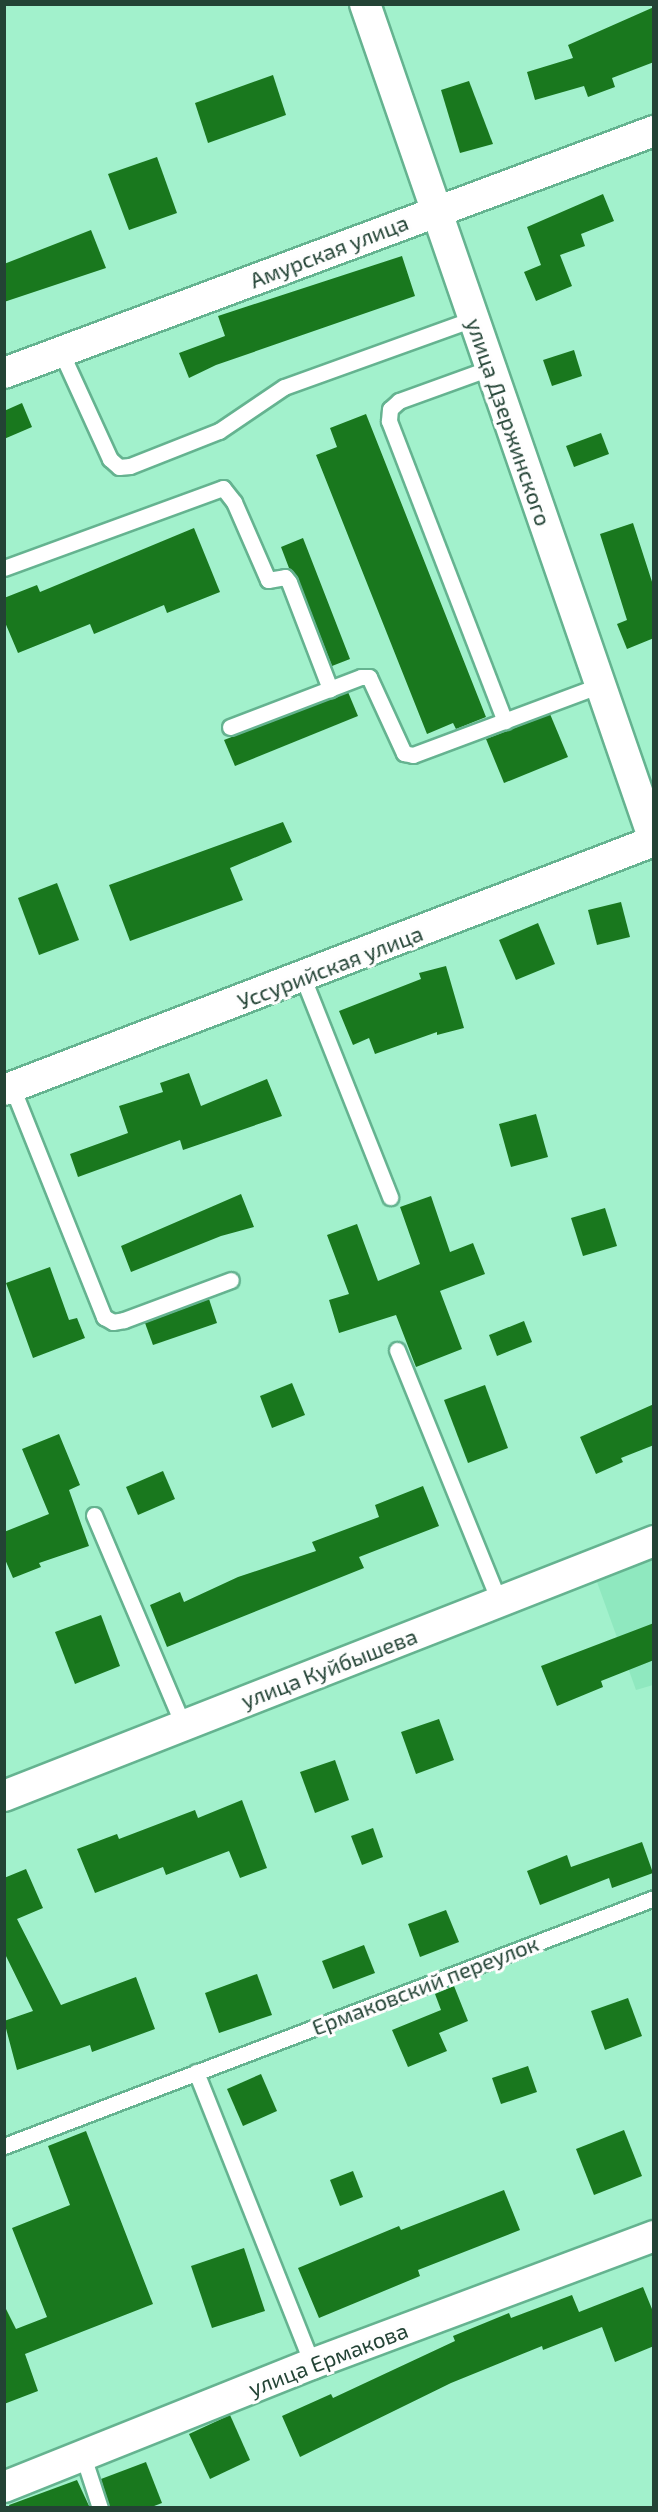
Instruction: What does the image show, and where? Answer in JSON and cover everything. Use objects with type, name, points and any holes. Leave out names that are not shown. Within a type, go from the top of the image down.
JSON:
[{"type":"street","name":"улица Дзержинского","points":[[365,4],[654,841]]},
{"type":"street","name":"Амурская улица","points":[[4,373],[654,131]]},
{"type":"street","name":"Уссурийская улица","points":[[8,1089],[303,978],[654,841]]},
{"type":"street","name":"улица Куйбышева","points":[[4,1796],[654,1541]]},
{"type":"street","name":"улица Ермакова","points":[[4,2487],[312,2364],[654,2236]]},
{"type":"lane","points":[[61,352],[110,459],[119,466],[130,466],[219,431],[284,387],[473,319]]},
{"type":"lane","points":[[490,368],[399,402],[390,409],[389,421],[505,721]]},
{"type":"lane","points":[[4,568],[224,488],[230,493],[268,580],[285,577],[289,582],[330,689]]},
{"type":"lane","points":[[230,727],[330,689],[369,677],[404,753],[413,755],[600,686]]},
{"type":"lane","points":[[303,978],[390,1197]]},
{"type":"lane","points":[[8,1089],[104,1317],[113,1322],[124,1320],[231,1280]]},
{"type":"lane","points":[[397,1350],[499,1601]]},
{"type":"lane","points":[[94,1515],[183,1725]]},
{"type":"lane","name":"Ермаковский переулок","points":[[4,2146],[654,1898]]},
{"type":"lane","points":[[196,2072],[312,2364]]},
{"type":"lane","points":[[83,2456],[100,2508]]},
{"type":"shaded area","points":[[653,1559],[653,1685],[636,1690],[597,1582]]},
{"type":"building","points":[[654,7],[654,62],[612,78],[615,87],[588,97],[584,86],[535,100],[527,72],[573,58],[568,45]]},
{"type":"building","points":[[273,75],[286,115],[208,143],[195,103]]},
{"type":"building","points":[[469,81],[493,144],[460,153],[441,90]]},
{"type":"building","points":[[157,157],[177,213],[129,230],[108,174]]},
{"type":"building","points":[[603,194],[614,221],[581,234],[585,246],[560,255],[572,286],[536,301],[524,272],[541,265],[527,227]]},
{"type":"building","points":[[91,230],[106,268],[4,302],[4,264]]},
{"type":"building","points":[[402,256],[415,296],[216,365],[189,378],[179,353],[225,336],[218,316]]},
{"type":"building","points":[[574,350],[582,376],[552,386],[543,360]]},
{"type":"building","points":[[22,403],[32,427],[4,439],[4,411]]},
{"type":"building","points":[[366,414],[486,717],[456,729],[453,723],[427,734],[316,455],[337,447],[330,428]]},
{"type":"building","points":[[601,433],[609,454],[574,467],[566,446]]},
{"type":"building","points":[[633,523],[654,588],[654,638],[627,649],[617,624],[627,620],[600,534]]},
{"type":"building","points":[[194,528],[220,592],[167,613],[164,605],[94,634],[90,624],[18,653],[4,620],[4,598],[37,585],[40,592]]},
{"type":"building","points":[[303,538],[350,659],[332,666],[298,579],[289,568],[281,547]]},
{"type":"building","points":[[348,692],[358,716],[235,766],[224,740]]},
{"type":"building","points":[[550,714],[568,757],[504,783],[486,739]]},
{"type":"building","points":[[283,822],[292,842],[230,868],[243,900],[130,941],[109,885]]},
{"type":"building","points":[[57,883],[79,940],[39,955],[18,898]]},
{"type":"building","points":[[621,902],[630,937],[597,945],[588,910]]},
{"type":"building","points":[[538,923],[555,964],[516,980],[499,940]]},
{"type":"building","points":[[446,966],[464,1028],[437,1035],[437,1032],[375,1054],[369,1038],[353,1045],[339,1011],[421,979],[419,973]]},
{"type":"building","points":[[189,1073],[201,1106],[267,1079],[282,1116],[183,1150],[180,1140],[78,1177],[70,1154],[128,1133],[119,1106],[163,1092],[160,1083]]},
{"type":"building","points":[[536,1114],[548,1157],[511,1167],[499,1124]]},
{"type":"building","points":[[241,1194],[254,1227],[221,1236],[131,1272],[121,1246]]},
{"type":"building","points":[[431,1196],[450,1252],[473,1243],[485,1274],[440,1291],[462,1349],[416,1367],[396,1315],[339,1333],[329,1300],[349,1294],[327,1235],[357,1224],[378,1281],[420,1264],[400,1207]]},
{"type":"building","points":[[605,1208],[617,1246],[583,1256],[571,1218]]},
{"type":"building","points":[[50,1267],[69,1320],[77,1318],[85,1338],[33,1358],[6,1283]]},
{"type":"building","points":[[209,1299],[217,1323],[153,1345],[145,1323]]},
{"type":"building","points":[[524,1321],[532,1342],[497,1356],[489,1335]]},
{"type":"building","points":[[292,1383],[305,1415],[272,1428],[260,1396]]},
{"type":"building","points":[[485,1385],[508,1448],[468,1463],[444,1400]]},
{"type":"building","points":[[654,1404],[654,1445],[621,1458],[623,1462],[596,1474],[580,1437]]},
{"type":"building","points":[[59,1434],[80,1485],[69,1490],[89,1546],[39,1563],[41,1567],[13,1578],[4,1557],[4,1532],[49,1514],[22,1449]]},
{"type":"building","points":[[163,1471],[175,1499],[138,1515],[126,1487]]},
{"type":"building","points":[[423,1486],[439,1526],[359,1557],[364,1568],[167,1647],[150,1605],[180,1592],[184,1602],[238,1577],[316,1551],[312,1542],[379,1517],[375,1505]]},
{"type":"building","points":[[101,1615],[120,1666],[75,1684],[55,1632]]},
{"type":"building","points":[[654,1623],[654,1660],[601,1681],[603,1687],[557,1706],[541,1666]]},
{"type":"building","points":[[439,1719],[454,1760],[416,1774],[401,1732]]},
{"type":"building","points":[[335,1760],[349,1800],[315,1813],[300,1772]]},
{"type":"building","points":[[242,1800],[267,1868],[240,1878],[229,1851],[166,1875],[163,1867],[95,1893],[77,1849],[117,1834],[119,1839],[195,1810],[198,1818]]},
{"type":"building","points":[[373,1828],[383,1857],[362,1865],[351,1836]]},
{"type":"building","points":[[642,1842],[653,1873],[612,1888],[609,1878],[540,1905],[527,1871],[567,1855],[571,1867]]},
{"type":"building","points":[[26,1869],[43,1908],[17,1919],[61,2005],[136,1977],[155,2029],[92,2052],[90,2045],[17,2070],[4,2021],[33,2011],[4,1952],[4,1878]]},
{"type":"building","points":[[446,1910],[459,1942],[420,1957],[408,1924]]},
{"type":"building","points":[[364,1945],[375,1973],[333,1989],[322,1961]]},
{"type":"building","points":[[257,1974],[272,2015],[219,2033],[205,1993]]},
{"type":"building","points":[[454,1986],[468,2021],[439,2033],[447,2051],[408,2067],[392,2030],[441,2010],[435,1994]]},
{"type":"building","points":[[628,1998],[642,2036],[605,2050],[591,2011]]},
{"type":"building","points":[[528,2066],[537,2092],[501,2104],[492,2078]]},
{"type":"building","points":[[261,2074],[277,2111],[243,2126],[227,2089]]},
{"type":"building","points":[[624,2130],[642,2176],[594,2195],[576,2149]]},
{"type":"building","points":[[86,2131],[153,2304],[25,2354],[38,2391],[4,2404],[4,2305],[16,2329],[47,2317],[12,2228],[70,2205],[48,2146]]},
{"type":"building","points":[[353,2171],[363,2197],[340,2206],[330,2180]]},
{"type":"building","points":[[504,2190],[520,2230],[418,2270],[420,2276],[319,2318],[298,2268],[399,2226],[401,2230]]},
{"type":"building","points":[[244,2248],[265,2311],[212,2328],[191,2266]]},
{"type":"building","points":[[643,2287],[654,2314],[654,2346],[615,2362],[602,2327],[543,2350],[542,2346],[451,2383],[300,2457],[282,2416],[331,2394],[333,2398],[455,2341],[453,2336],[509,2313],[511,2318],[572,2295],[579,2312]]},
{"type":"building","points":[[230,2415],[250,2460],[210,2479],[189,2434]]},
{"type":"building","points":[[146,2462],[162,2503],[149,2508],[109,2508],[101,2479]]},
{"type":"building","points":[[77,2480],[90,2508],[10,2508],[9,2505]]}]
